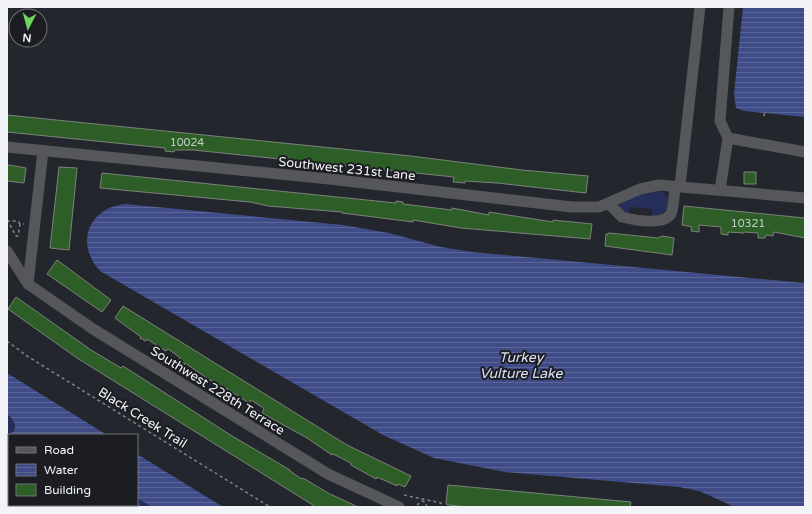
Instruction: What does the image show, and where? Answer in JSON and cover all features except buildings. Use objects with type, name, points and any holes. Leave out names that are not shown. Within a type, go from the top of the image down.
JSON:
[{"type":"street","points":[[608,204],[622,217],[661,220],[670,215],[672,211],[678,186],[700,7]]},
{"type":"street","points":[[720,190],[728,138],[720,121],[729,7]]},
{"type":"street","points":[[728,138],[805,152]]},
{"type":"street","name":"Southwest 231st Lane","points":[[7,147],[329,179],[572,207],[592,208],[608,204],[646,187],[678,186],[805,198]]},
{"type":"street","points":[[28,284],[43,151]]},
{"type":"street","points":[[7,251],[28,284]]},
{"type":"street","name":"Southwest 228th Terrace","points":[[28,284],[93,329],[328,474],[399,507]]},
{"type":"path","points":[[764,116],[765,110]]},
{"type":"path","points":[[20,224],[18,236],[10,226],[8,220],[18,221],[20,224],[26,224]]},
{"type":"path","name":"Black Creek Trail","points":[[7,342],[27,356],[270,507]]},
{"type":"path","points":[[404,495],[426,498],[441,503],[442,507]]},
{"type":"path","points":[[426,498],[425,502],[427,507]]},
{"type":"path","points":[[417,505],[419,502],[425,502]]},
{"type":"green space","points":[[660,190],[665,194],[668,207],[658,215],[652,216],[652,209],[630,207],[629,214],[625,213],[619,208],[621,204],[631,198],[643,193]]},
{"type":"green space","points":[[7,415],[14,421],[13,432],[7,434]]},
{"type":"green space","points":[[8,474],[8,506],[138,506],[138,499],[152,507],[7,507]]},
{"type":"water","points":[[743,7],[805,7],[805,117],[744,111],[736,108],[734,94]]},
{"type":"water","name":"Turkey Vulture Lake","points":[[125,204],[343,225],[389,233],[441,247],[472,252],[805,283],[805,507],[735,507],[699,491],[679,487],[505,472],[434,458],[383,435],[100,271],[92,261],[88,250],[87,239],[89,229],[94,220],[102,212],[112,207]]},
{"type":"water","points":[[7,373],[105,434],[8,434],[7,474],[7,434],[13,432],[15,425],[13,420],[7,415]]},
{"type":"water","points":[[138,455],[223,507],[152,507],[138,499]]}]
